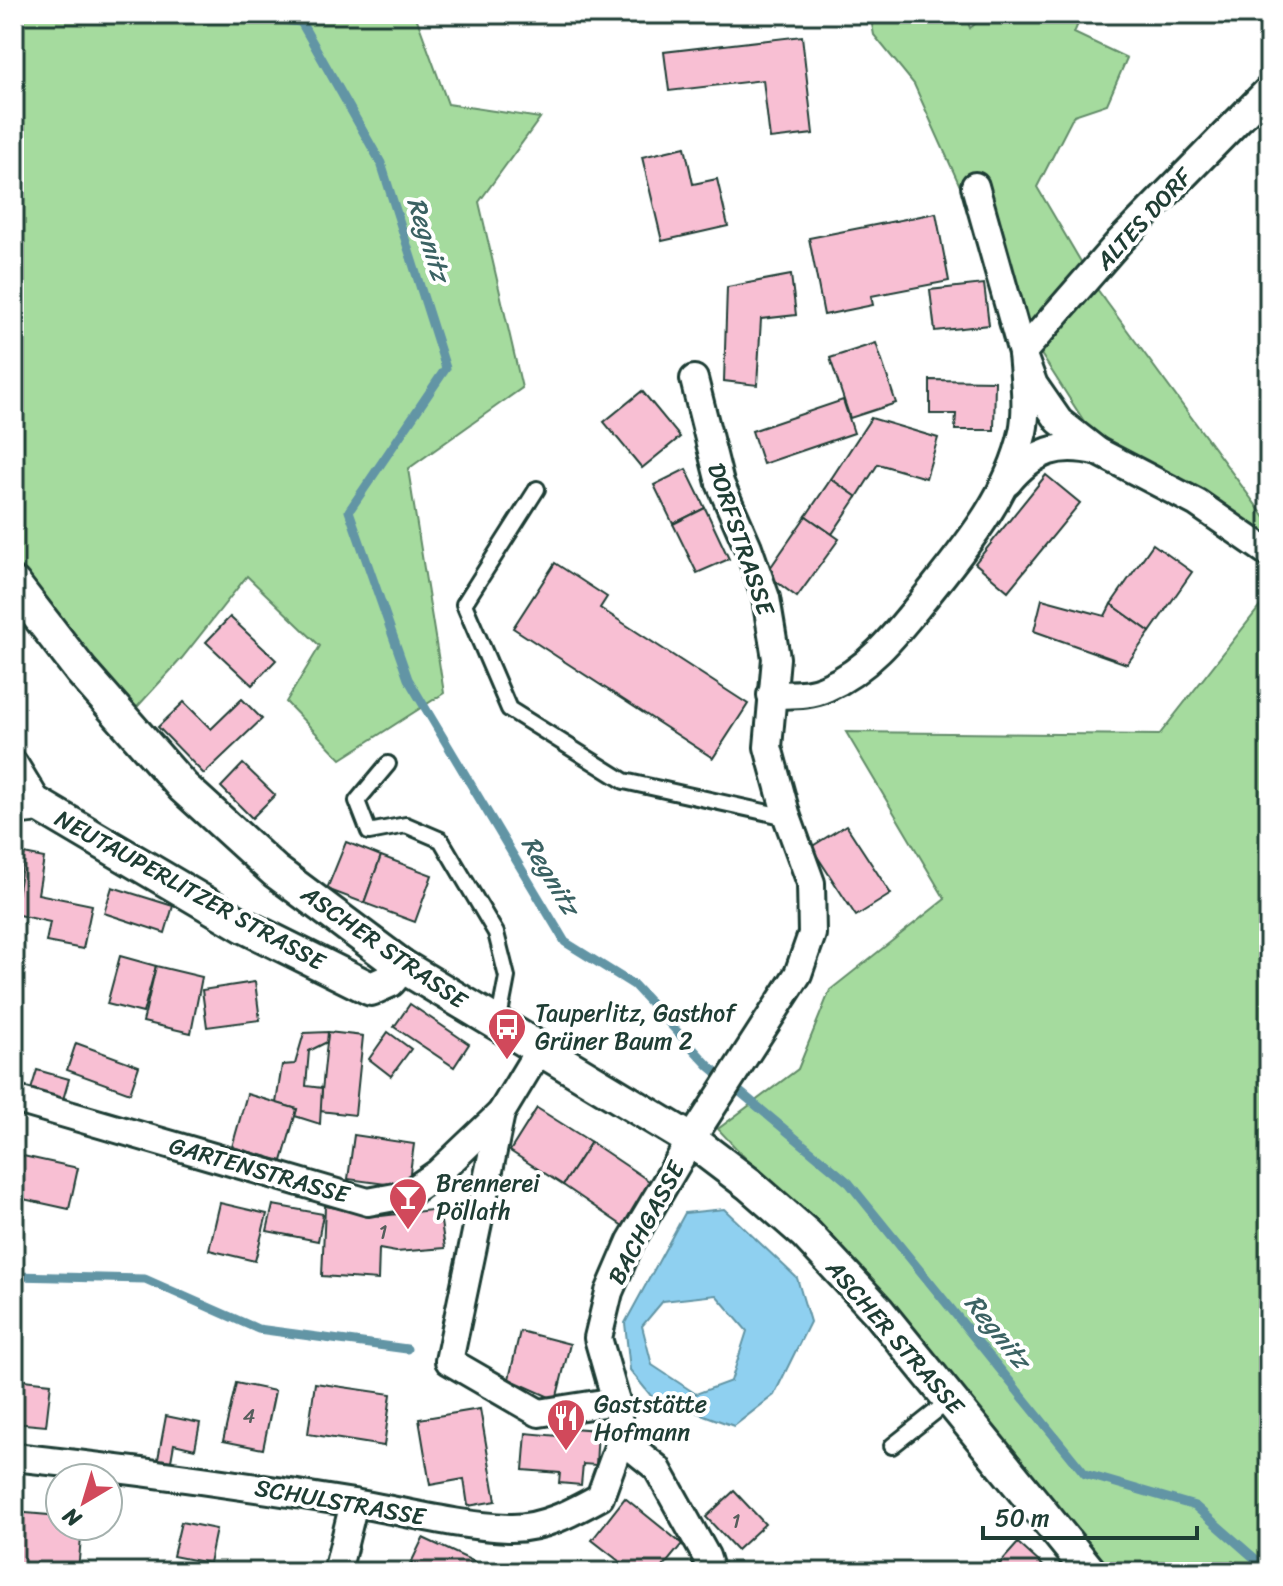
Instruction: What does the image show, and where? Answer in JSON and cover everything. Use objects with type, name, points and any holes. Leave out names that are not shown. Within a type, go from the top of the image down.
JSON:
[{"type":"street","name":"ALTES DORF","points":[[1022,353],[1119,242],[1269,89]]},
{"type":"street","points":[[975,186],[1022,353],[1034,385],[1059,421],[1099,452],[1197,503],[1269,553]]},
{"type":"street","points":[[1003,487],[1024,429],[1022,353]]},
{"type":"street","name":"DORFSTRASSE","points":[[691,1140],[798,974],[812,934],[811,883],[787,817],[768,747],[776,658],[766,598],[720,483],[694,379]]},
{"type":"street","points":[[771,695],[812,693],[827,688],[850,675],[887,645],[971,541],[1003,487],[1022,465],[1051,450],[1082,448],[1099,452]]},
{"type":"street","name":"ASCHER STRASSE","points":[[14,584],[81,671],[183,787],[275,871],[402,966],[691,1140],[749,1184],[806,1234],[878,1311],[1090,1572]]},
{"type":"street","points":[[14,764],[26,806]]},
{"type":"street","name":"NEUTAUPERLITZER STRASSE","points":[[26,806],[244,926],[371,989],[389,981],[402,966]]},
{"type":"street","name":"GARTENSTRASSE","points":[[14,1099],[368,1202],[406,1195],[438,1173],[501,1113],[539,1050]]},
{"type":"street","points":[[501,1113],[449,1361],[539,1413],[616,1401]]},
{"type":"street","name":"BACHGASSE","points":[[621,1439],[616,1401],[598,1338],[609,1292],[631,1241],[691,1140]]},
{"type":"street","points":[[621,1439],[657,1468],[706,1556],[711,1572]]},
{"type":"street","name":"SCHULSTRASSE","points":[[14,1457],[162,1473],[354,1503],[391,1512],[512,1528],[565,1517],[600,1497],[621,1439]]},
{"type":"street","points":[[337,1572],[354,1503]]},
{"type":"lane","points":[[537,489],[464,604],[509,709],[624,781],[787,817]]},
{"type":"lane","points":[[388,764],[357,801],[369,832],[406,825],[441,840],[496,933],[507,977],[498,1024]]},
{"type":"lane","points":[[892,1446],[950,1400]]},
{"type":"green space","points":[[14,14],[415,14],[448,104],[540,118],[479,202],[522,388],[408,469],[444,693],[341,759],[286,702],[320,646],[247,576],[182,658],[128,717],[14,584]]},
{"type":"green space","points":[[870,14],[965,14],[970,28],[987,14],[1082,14],[1074,33],[1127,58],[1107,104],[1074,115],[1037,187],[1097,289],[1269,523],[1269,560],[1089,429],[1023,326],[914,84],[874,35]]},
{"type":"green space","points":[[1269,595],[1269,1572],[1108,1572],[891,1313],[718,1129],[798,1069],[830,990],[945,899],[846,732],[1159,735]]},
{"type":"water","points":[[724,1209],[797,1278],[810,1322],[774,1395],[734,1426],[651,1396],[630,1370],[625,1323],[685,1213]],"holes":[[[716,1295],[747,1331],[731,1381],[696,1394],[652,1365],[642,1326],[663,1301]]]},
{"type":"building","points":[[802,36],[813,134],[770,139],[763,80],[669,91],[664,52]]},
{"type":"building","points":[[685,147],[693,184],[717,179],[728,226],[662,241],[642,157]]},
{"type":"building","points":[[936,213],[949,281],[871,296],[873,305],[824,315],[809,238]]},
{"type":"building","points":[[791,275],[796,315],[761,319],[757,385],[724,381],[727,287]]},
{"type":"building","points":[[984,284],[989,325],[935,331],[930,290]]},
{"type":"building","points":[[876,343],[896,403],[850,418],[830,358]]},
{"type":"building","points":[[930,380],[995,381],[994,430],[955,430],[956,414],[930,414]]},
{"type":"building","points":[[642,391],[680,437],[642,468],[604,422]]},
{"type":"building","points":[[843,400],[854,433],[763,464],[752,431]]},
{"type":"building","points":[[871,418],[938,438],[926,478],[878,464],[857,497],[831,479]]},
{"type":"building","points":[[686,469],[705,508],[673,524],[654,485]]},
{"type":"building","points":[[1046,475],[1080,503],[1008,591],[975,563]]},
{"type":"building","points":[[831,479],[857,497],[832,534],[806,516]]},
{"type":"building","points":[[705,508],[729,559],[697,573],[673,524]]},
{"type":"building","points":[[806,516],[839,539],[797,597],[766,574]]},
{"type":"building","points":[[1153,544],[1192,572],[1150,632],[1111,604]]},
{"type":"building","points":[[555,563],[607,597],[600,608],[748,704],[713,758],[513,628]]},
{"type":"building","points":[[1042,599],[1105,616],[1111,604],[1150,632],[1127,664],[1034,631]]},
{"type":"building","points":[[230,617],[276,660],[252,685],[206,642]]},
{"type":"building","points":[[242,699],[262,719],[204,774],[158,727],[184,702],[211,729]]},
{"type":"building","points":[[243,764],[275,795],[252,818],[221,787]]},
{"type":"building","points":[[846,825],[891,894],[856,916],[811,847]]},
{"type":"building","points":[[346,842],[381,856],[364,903],[327,889]]},
{"type":"building","points":[[24,854],[44,858],[38,894],[92,905],[83,949],[46,942],[50,922],[14,914]]},
{"type":"building","points":[[381,856],[432,875],[415,922],[364,903]]},
{"type":"building","points":[[112,887],[173,906],[165,933],[104,913]]},
{"type":"building","points":[[120,956],[156,966],[143,1013],[107,1004]]},
{"type":"building","points":[[156,966],[202,977],[191,1033],[143,1022]]},
{"type":"building","points":[[255,982],[260,1020],[207,1027],[202,990]]},
{"type":"building","points":[[410,1004],[469,1044],[454,1067],[394,1027]]},
{"type":"building","points":[[328,1032],[363,1036],[355,1115],[320,1111]]},
{"type":"building","points":[[328,1032],[327,1042],[309,1051],[306,1086],[322,1088],[320,1124],[295,1116],[297,1109],[276,1103],[282,1065],[295,1064],[304,1033]]},
{"type":"building","points":[[388,1032],[411,1049],[391,1076],[369,1059]]},
{"type":"building","points":[[76,1043],[139,1066],[130,1093],[67,1070]]},
{"type":"building","points":[[37,1070],[69,1079],[62,1103],[30,1093]]},
{"type":"building","points":[[247,1094],[297,1109],[282,1161],[232,1147]]},
{"type":"building","points":[[537,1108],[591,1142],[563,1185],[510,1151]]},
{"type":"building","points":[[354,1135],[414,1144],[408,1187],[348,1179]]},
{"type":"building","points":[[591,1142],[652,1183],[623,1226],[563,1185]]},
{"type":"building","points":[[14,1154],[78,1168],[69,1209],[14,1197]]},
{"type":"building","points":[[220,1203],[267,1214],[255,1261],[209,1250]]},
{"type":"building","points":[[273,1205],[323,1214],[318,1241],[267,1231]]},
{"type":"building","points":[[325,1206],[381,1216],[439,1209],[445,1248],[396,1252],[379,1249],[378,1280],[322,1276]]},
{"type":"building","points":[[520,1331],[570,1344],[556,1400],[509,1379]]},
{"type":"building","points":[[14,1379],[51,1383],[46,1426],[14,1423]]},
{"type":"building","points":[[236,1383],[275,1391],[263,1449],[223,1441]]},
{"type":"building","points":[[315,1383],[391,1394],[384,1446],[308,1434]]},
{"type":"building","points":[[480,1409],[496,1501],[468,1506],[464,1479],[430,1485],[419,1419]]},
{"type":"building","points":[[166,1416],[200,1423],[195,1449],[174,1444],[171,1461],[158,1459]]},
{"type":"building","points":[[559,1427],[598,1430],[596,1465],[583,1464],[581,1485],[559,1483],[560,1473],[523,1470],[526,1433],[558,1436]]},
{"type":"building","points":[[734,1491],[765,1524],[737,1550],[706,1517]]},
{"type":"building","points":[[625,1498],[682,1544],[659,1572],[633,1572],[592,1540]]},
{"type":"building","points":[[14,1512],[44,1515],[44,1542],[81,1542],[78,1571],[14,1565]]},
{"type":"building","points":[[181,1522],[216,1529],[209,1563],[173,1556]]},
{"type":"building","points":[[423,1538],[488,1568],[487,1572],[426,1572],[410,1565]]},
{"type":"building","points":[[1018,1543],[1050,1572],[992,1572]]},
{"type":"waterway","points":[[217,14],[301,22]]},
{"type":"waterway","name":"Regnitz","points":[[306,14],[301,22],[381,163],[446,368],[349,511],[408,679],[565,942],[634,985],[709,1066],[849,1183],[1085,1474],[1195,1506],[1269,1571]]},
{"type":"waterway","points":[[14,1276],[145,1279],[258,1329],[407,1349]]},
{"type":"place","name":"Tauperlitz, Gasthof Grüner Baum 2","points":[[507,1061]]},
{"type":"place","name":"Brennerei Pöllath","points":[[408,1231]]},
{"type":"place","name":"Gaststätte Hofmann","points":[[566,1452]]}]
